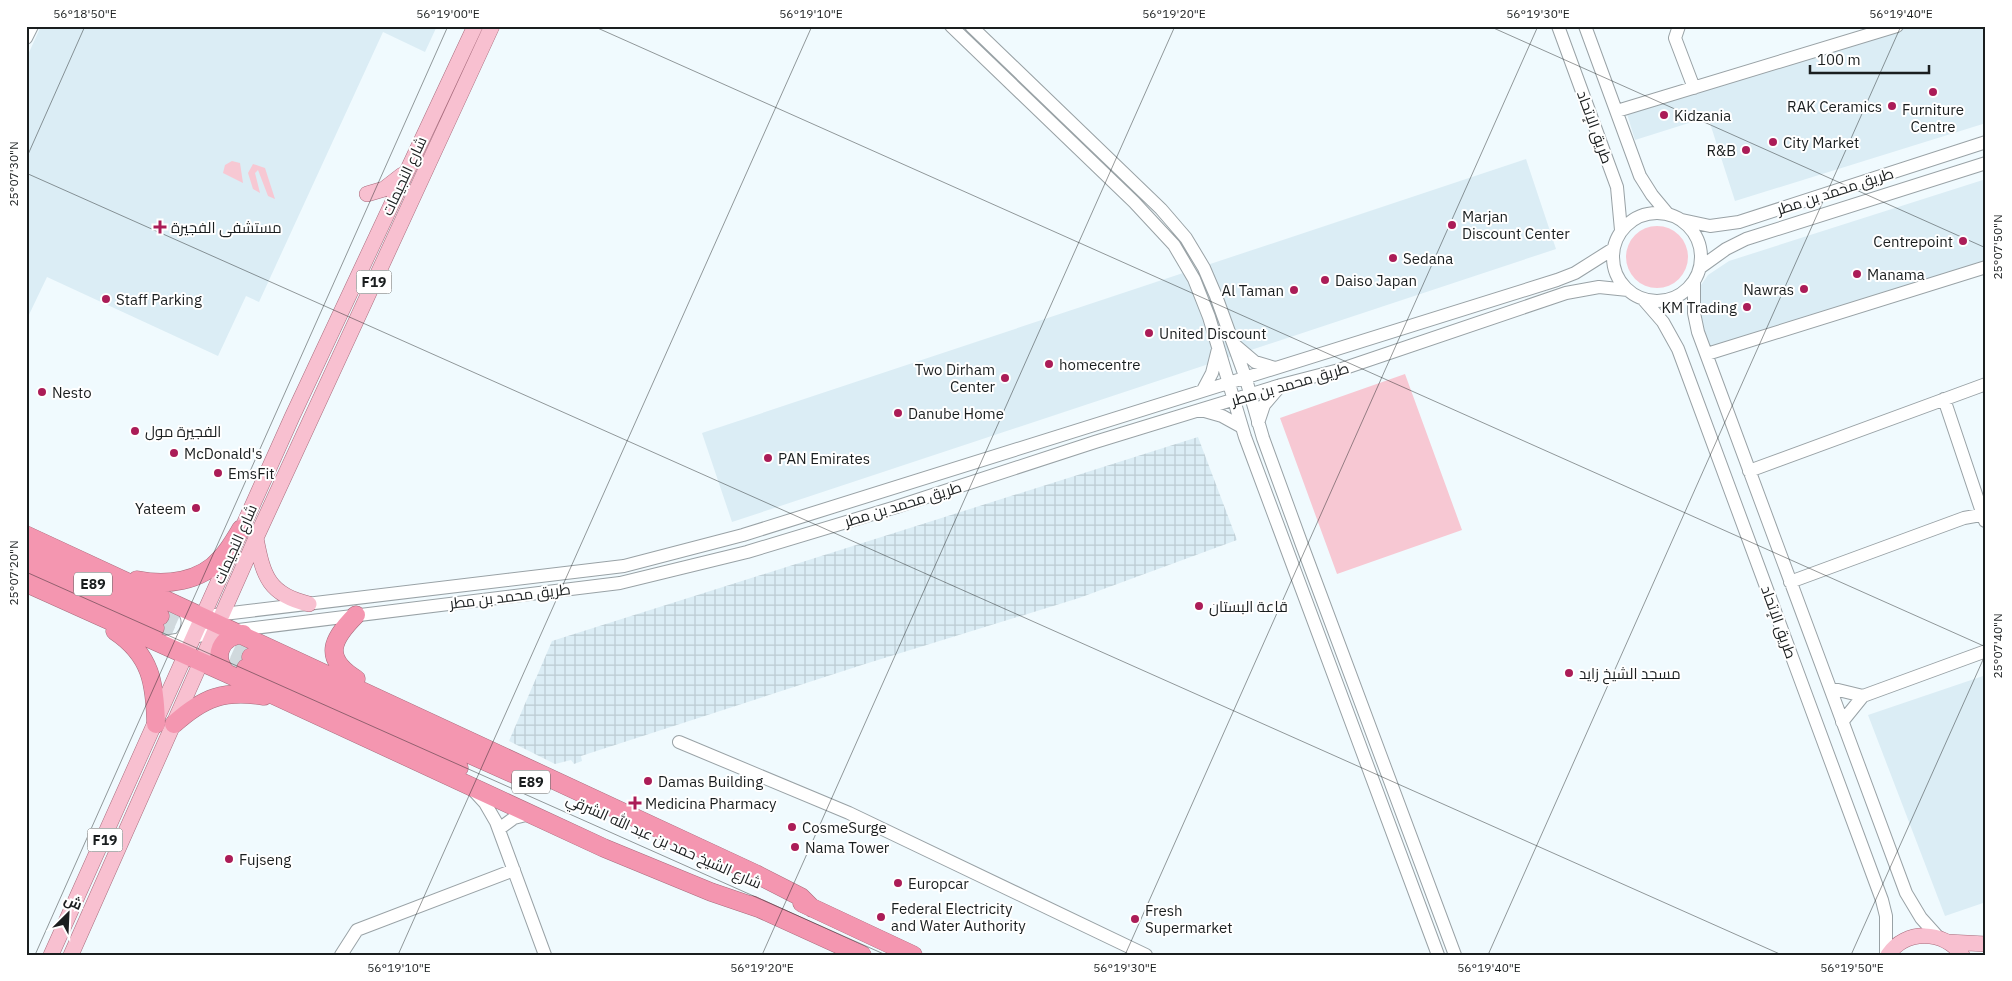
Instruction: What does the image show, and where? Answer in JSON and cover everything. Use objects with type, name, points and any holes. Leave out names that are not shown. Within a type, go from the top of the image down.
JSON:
[{"type":"highway","points":[[120,577],[162,582],[186,580],[215,565],[242,529]]},
{"type":"highway","points":[[26,535],[176,603],[756,874],[801,897],[812,908]]},
{"type":"highway","name":"E89","points":[[26,553],[158,629]]},
{"type":"highway","name":"E89","points":[[26,569],[158,629]]},
{"type":"highway","points":[[26,583],[70,604],[158,629],[189,652],[226,672],[469,786],[622,855],[711,892],[761,909]]},
{"type":"highway","points":[[70,604],[86,616],[116,631],[132,643],[141,655],[154,686],[156,724]]},
{"type":"highway","points":[[356,615],[342,629],[335,641],[333,651],[335,661],[341,670],[383,695],[395,706]]},
{"type":"highway","points":[[223,625],[229,637],[220,647],[219,661],[226,672]]},
{"type":"highway","name":"شارع الشيخ حمد بن عبد الله الشرقي","points":[[862,955],[761,909],[248,663],[812,908],[913,955]]},
{"type":"highway","points":[[174,724],[188,712],[221,695],[246,694],[281,698]]},
{"type":"main road","name":"شارع النجيمات","points":[[223,625],[242,529],[405,172],[475,26]]},
{"type":"main road","name":"شارع النجيمات","points":[[71,955],[174,724],[189,652],[223,625],[256,538],[492,26]]},
{"type":"main road","points":[[367,194],[392,185],[405,172]]},
{"type":"main road","points":[[256,538],[262,569],[269,582],[283,596],[309,604]]},
{"type":"main road","name":"شارع النجيمات","points":[[52,955],[195,636],[223,625]]},
{"type":"main road","points":[[1887,955],[1899,943],[1908,938],[1919,936],[1986,944]]},
{"type":"main road","points":[[1944,940],[1962,955]]},
{"type":"street","points":[[26,38],[32,26]]},
{"type":"street","points":[[951,26],[1134,202],[1174,245],[1194,279],[1218,346],[1242,427],[1438,955]]},
{"type":"street","points":[[971,26],[1161,210],[1186,238],[1204,268],[1244,376],[1258,423],[1300,541],[1456,955]]},
{"type":"street","name":"طريق اﻹتحاد","points":[[1558,26],[1617,187],[1621,230]]},
{"type":"street","name":"طريق اﻹتحاد","points":[[1585,26],[1640,176],[1652,195],[1667,213]]},
{"type":"street","points":[[1679,26],[1675,38],[1694,88]]},
{"type":"street","points":[[1617,111],[1897,26]]},
{"type":"street","name":"طريق محمد بن مطر","points":[[1682,220],[1710,226],[1732,224],[1986,142]]},
{"type":"street","name":"طريق محمد بن مطر","points":[[1701,267],[1726,249],[1746,239],[1986,163]]},
{"type":"street","points":[[1647,213],[1667,213],[1682,220],[1691,227],[1699,241],[1702,256],[1701,267],[1694,283],[1680,295],[1671,299],[1652,301],[1643,299],[1628,290],[1617,276],[1614,267],[1613,249],[1621,230],[1637,217],[1647,213]]},
{"type":"street","name":"طريق محمد بن مطر","points":[[223,625],[309,604],[624,566],[743,535],[1244,376],[1557,280],[1575,273],[1613,249]]},
{"type":"street","points":[[1706,354],[1986,267]]},
{"type":"street","name":"طريق اﻹتحاد","points":[[1694,283],[1694,313],[1698,332],[1906,893],[1921,918],[1944,940]]},
{"type":"street","name":"طريق محمد بن مطر","points":[[223,625],[356,615],[620,583],[747,552],[896,507],[1250,394],[1339,370],[1566,293],[1599,287],[1628,290]]},
{"type":"street","name":"طريق اﻹتحاد","points":[[1643,299],[1663,322],[1678,349],[1886,916],[1887,955]]},
{"type":"street","points":[[1232,342],[1249,358],[1275,368]]},
{"type":"street","points":[[1203,390],[1212,373],[1218,346]]},
{"type":"street","points":[[1749,471],[1986,384]]},
{"type":"street","points":[[1258,423],[1264,405],[1281,385]]},
{"type":"street","points":[[1790,582],[1964,518],[1985,517],[1944,399]]},
{"type":"street","points":[[1200,410],[1222,416],[1242,427]]},
{"type":"street","points":[[1284,539],[1290,533],[1300,541]]},
{"type":"street","points":[[176,603],[185,612],[188,620],[186,632],[189,652]]},
{"type":"street","points":[[1842,722],[1863,696],[1986,651]]},
{"type":"street","points":[[1830,688],[1863,696]]},
{"type":"street","points":[[1349,714],[1359,726],[1367,720]]},
{"type":"street","points":[[679,742],[849,813],[1146,955]]},
{"type":"street","points":[[469,786],[485,803],[499,829],[545,955]]},
{"type":"street","points":[[499,829],[514,818],[530,814]]},
{"type":"street","points":[[1398,847],[1407,844],[1415,848]]},
{"type":"street","points":[[341,955],[357,930],[514,870]]},
{"type":"shaded area","name":"مستشفى الفجيرة","points":[[41,26],[437,26],[425,52],[383,32],[259,302],[246,296],[218,356],[47,277],[26,321],[26,59]]},
{"type":"shaded area","points":[[1908,26],[1986,26],[1986,123],[1735,201],[1708,117],[1635,140],[1627,114]]},
{"type":"shaded area","points":[[1526,159],[1556,249],[732,522],[702,433]]},
{"type":"shaded area","points":[[232,161],[240,163],[243,183],[223,173],[225,165]]},
{"type":"shaded area","points":[[253,164],[265,168],[275,199],[268,196],[258,170],[255,173],[260,193],[253,189],[248,173]]},
{"type":"shaded area","points":[[1986,179],[1986,261],[1710,348],[1699,314],[1698,301],[1701,285],[1708,275],[1729,261]]},
{"type":"shaded area","points":[[1657,226],[1669,228],[1679,235],[1686,245],[1688,257],[1686,269],[1679,279],[1669,286],[1657,288],[1645,286],[1635,279],[1628,269],[1626,257],[1628,245],[1635,235],[1645,228]]},
{"type":"shaded area","points":[[1405,374],[1462,530],[1337,574],[1280,418]]},
{"type":"shaded area","points":[[1198,437],[1237,540],[1079,598],[865,664],[581,756],[582,761],[574,764],[571,760],[555,764],[509,741],[552,641]]},
{"type":"shaded area","points":[[1986,675],[1986,902],[1945,916],[1868,715]]},
{"type":"tunnel","points":[[160,616],[251,657]]},
{"type":"tunnel","points":[[155,628],[246,668]]},
{"type":"place","name":"Furniture Centre","points":[[1933,92]]},
{"type":"place","name":"RAK Ceramics","points":[[1892,106]]},
{"type":"place","name":"Kidzania","points":[[1664,115]]},
{"type":"place","name":"City Market","points":[[1773,142]]},
{"type":"place","name":"R&B","points":[[1746,150]]},
{"type":"place","name":"Marjan Discount Center","points":[[1452,225]]},
{"type":"place","name":"مستشفى الفجيرة","points":[[160,227]]},
{"type":"place","name":"Centrepoint","points":[[1963,241]]},
{"type":"place","name":"Sedana","points":[[1393,258]]},
{"type":"place","name":"Manama","points":[[1857,274]]},
{"type":"place","name":"Daiso Japan","points":[[1325,280]]},
{"type":"place","name":"Nawras","points":[[1804,289]]},
{"type":"place","name":"Al Taman","points":[[1294,290]]},
{"type":"place","name":"Staff Parking","points":[[106,299]]},
{"type":"place","name":"KM Trading","points":[[1747,307]]},
{"type":"place","name":"United Discount","points":[[1149,333]]},
{"type":"place","name":"homecentre","points":[[1049,364]]},
{"type":"place","name":"Two Dirham Center","points":[[1005,378]]},
{"type":"place","name":"Nesto","points":[[42,392]]},
{"type":"place","name":"Danube Home","points":[[898,413]]},
{"type":"place","name":"الفجيرة مول","points":[[135,431]]},
{"type":"place","name":"McDonald's","points":[[174,453]]},
{"type":"place","name":"PAN Emirates","points":[[768,458]]},
{"type":"place","name":"EmsFit","points":[[218,473]]},
{"type":"place","name":"Yateem","points":[[196,508]]},
{"type":"place","name":"قاعة البستان","points":[[1199,606]]},
{"type":"place","name":"مسجد الشيخ زايد","points":[[1569,673]]},
{"type":"place","name":"Damas Building","points":[[648,781]]},
{"type":"place","name":"Medicina Pharmacy","points":[[635,803]]},
{"type":"place","name":"CosmeSurge","points":[[792,827]]},
{"type":"place","name":"Nama Tower","points":[[795,847]]},
{"type":"place","name":"Fujseng","points":[[229,859]]},
{"type":"place","name":"Europcar","points":[[898,883]]},
{"type":"place","name":"Federal Electricity and Water Authority","points":[[881,917]]},
{"type":"place","name":"Fresh Supermarket","points":[[1135,919]]}]
